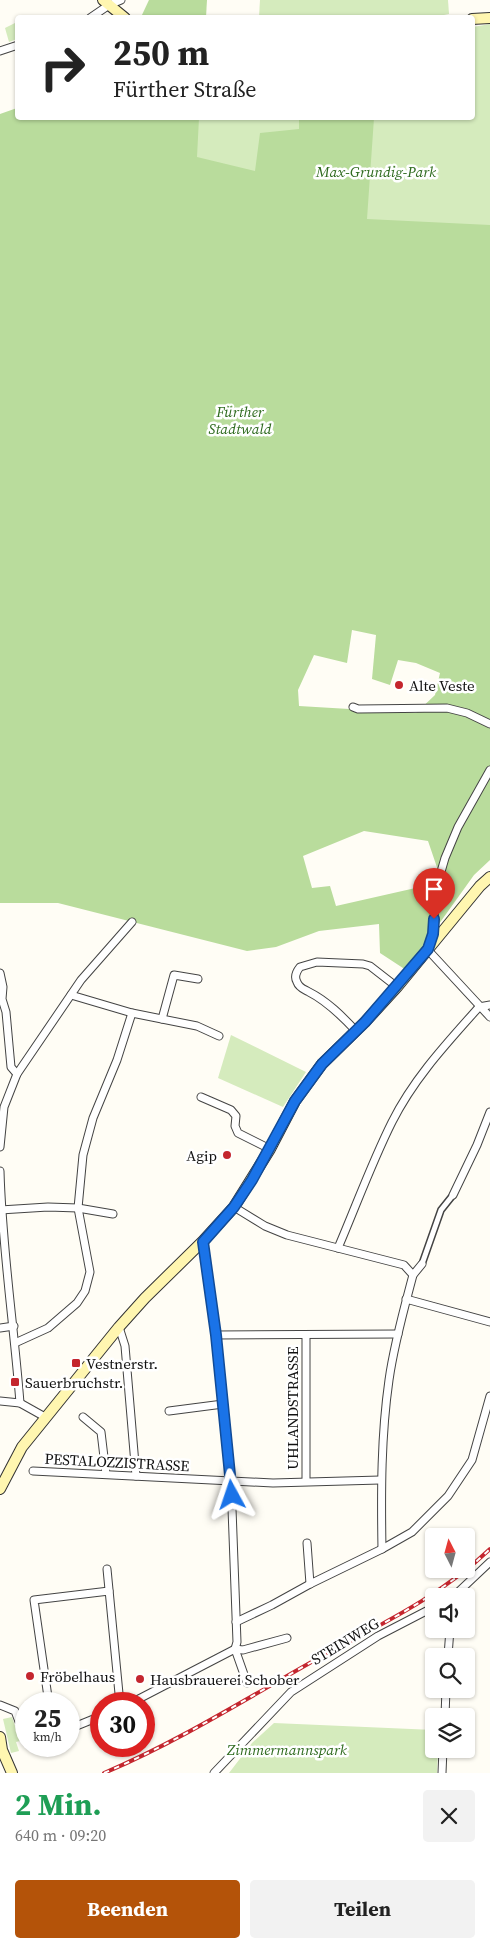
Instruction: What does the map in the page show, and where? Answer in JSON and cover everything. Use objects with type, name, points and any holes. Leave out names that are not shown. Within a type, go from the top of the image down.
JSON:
[{"type":"main road","points":[[106,2],[121,15]]},
{"type":"main road","points":[[475,19],[490,18]]},
{"type":"main road","points":[[0,1489],[9,1468],[22,1447],[119,1327],[145,1298],[203,1242],[234,1207],[270,1149],[295,1101],[322,1064],[356,1031],[396,987],[480,886],[490,877]]},
{"type":"main road","points":[[0,1737],[2,1750],[10,1772]]},
{"type":"street","points":[[93,15],[106,2],[121,0]]},
{"type":"street","points":[[0,51],[15,46]]},
{"type":"street","points":[[353,707],[358,709],[447,708],[467,713],[490,724]]},
{"type":"street","points":[[490,770],[458,827],[445,858],[436,889],[433,934],[428,949],[490,1017]]},
{"type":"street","points":[[0,1147],[4,1107],[17,1074],[70,995],[132,922]]},
{"type":"street","points":[[356,1031],[339,1013],[315,995],[300,988],[296,980],[300,967],[317,962],[363,964],[370,966],[396,987]]},
{"type":"street","points":[[0,973],[3,987],[1,1000],[6,1012],[11,1067],[17,1074]]},
{"type":"street","points":[[162,1019],[174,975],[198,979]]},
{"type":"street","points":[[70,995],[132,1013],[197,1026],[219,1036]]},
{"type":"street","points":[[338,1248],[392,1121],[433,1060],[480,1007],[490,1005]]},
{"type":"street","points":[[16,1343],[48,1328],[77,1303],[85,1291],[90,1272],[78,1208],[83,1155],[93,1118],[117,1060],[132,1013]]},
{"type":"street","points":[[201,1097],[230,1110],[236,1116],[235,1126],[238,1134],[270,1149]]},
{"type":"street","points":[[382,1549],[380,1480],[383,1427],[389,1378],[406,1299],[413,1275],[422,1264],[441,1210],[453,1195],[477,1145],[490,1112]]},
{"type":"street","points":[[0,1170],[0,1210],[16,1343],[20,1403]]},
{"type":"street","points":[[0,1210],[48,1207],[78,1208],[113,1214]]},
{"type":"street","points":[[234,1207],[265,1226],[287,1236],[404,1265],[413,1275]]},
{"type":"street","points":[[203,1242],[216,1335],[231,1482],[237,1642],[235,1649],[247,1683]]},
{"type":"street","points":[[0,1276],[8,1276]]},
{"type":"street","points":[[406,1299],[490,1322]]},
{"type":"street","points":[[0,1328],[14,1326]]},
{"type":"street","points":[[119,1327],[125,1346],[136,1476]]},
{"type":"street","name":"UHLANDSTRASSE","points":[[306,1334],[306,1481]]},
{"type":"street","points":[[216,1335],[398,1334]]},
{"type":"street","points":[[236,1622],[412,1532],[448,1496],[472,1460],[490,1396]]},
{"type":"street","points":[[0,1401],[20,1403],[45,1417]]},
{"type":"street","points":[[169,1411],[223,1404]]},
{"type":"street","points":[[83,1417],[101,1432],[106,1474]]},
{"type":"street","name":"PESTALOZZISTRASSE","points":[[32,1471],[231,1482],[273,1483],[380,1480]]},
{"type":"street","points":[[307,1543],[310,1584]]},
{"type":"street","points":[[462,1588],[490,1562]]},
{"type":"street","points":[[107,1570],[119,1692]]},
{"type":"street","points":[[47,1692],[34,1600],[109,1591]]},
{"type":"street","name":"STEINWEG","points":[[214,1773],[291,1692],[378,1636],[425,1612]]},
{"type":"street","points":[[152,1692],[235,1649],[243,1650],[288,1638]]},
{"type":"street","points":[[0,1705],[15,1711]]},
{"type":"street","points":[[443,1758],[443,1773]]},
{"type":"green space","points":[[149,0],[207,0],[206,15],[142,15]]},
{"type":"green space","points":[[260,0],[448,0],[449,14],[444,15],[259,15]]},
{"type":"green space","points":[[15,23],[15,40],[9,42],[5,28]]},
{"type":"green space","name":"Max-Grundig-Park","points":[[490,24],[490,226],[359,224],[174,150],[152,120],[475,120],[475,27]]},
{"type":"green space","name":"Fürther Stadtwald","points":[[15,109],[15,120],[199,120],[197,157],[255,171],[260,133],[299,129],[299,120],[374,120],[367,219],[490,225],[490,860],[474,875],[406,970],[380,953],[379,924],[319,931],[276,947],[247,951],[58,903],[0,903],[0,114]],"holes":[[[352,630],[376,635],[372,679],[390,685],[398,660],[416,663],[440,673],[435,695],[416,713],[299,706],[298,690],[314,655],[347,663]],[[364,831],[428,841],[442,882],[336,906],[330,886],[312,888],[303,856]]]},
{"type":"green space","points":[[231,1035],[306,1072],[283,1107],[218,1078]]},
{"type":"green space","points":[[12,1717],[15,1726],[15,1752],[11,1753],[3,1719]]},
{"type":"green space","name":"Zimmermannspark","points":[[274,1723],[425,1730],[425,1758],[438,1758],[437,1773],[229,1773],[252,1743]]},
{"type":"railway","points":[[104,1773],[156,1749],[403,1612],[448,1583],[490,1549]]},
{"type":"place","name":"Alte Veste","points":[[399,685]]},
{"type":"place","name":"Agip","points":[[227,1155]]},
{"type":"place","name":"Vestnerstr.","points":[[76,1363]]},
{"type":"place","name":"Sauerbruchstr.","points":[[15,1382]]},
{"type":"place","name":"Fröbelhaus","points":[[30,1676]]},
{"type":"place","name":"Hausbrauerei Schober","points":[[140,1679]]},
{"type":"route","points":[[232,1495],[216,1335],[203,1242],[234,1207],[270,1149],[295,1101],[322,1064],[365,1022],[428,949],[433,934],[434,919]]}]
